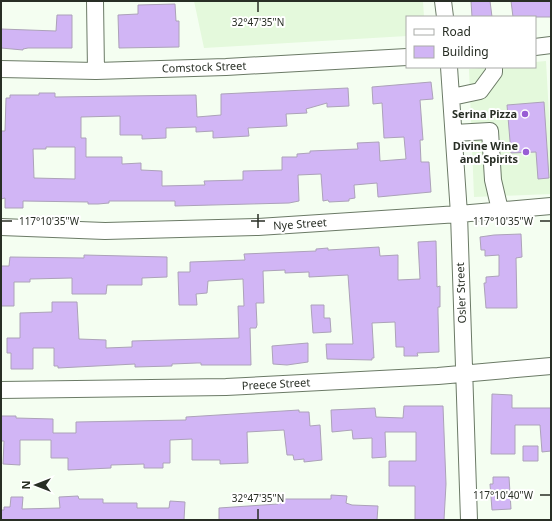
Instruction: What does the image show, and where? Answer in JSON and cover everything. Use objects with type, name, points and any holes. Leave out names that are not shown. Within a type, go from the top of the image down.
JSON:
[{"type":"street","points":[[95,1],[96,71]]},
{"type":"street","points":[[443,1],[445,16]]},
{"type":"street","points":[[536,47],[551,45]]},
{"type":"street","name":"Comstock Street","points":[[1,70],[96,71],[226,67],[406,57]]},
{"type":"street","name":"Osler Street","points":[[449,68],[459,214],[469,520]]},
{"type":"street","points":[[452,97],[480,91],[494,72],[494,68]]},
{"type":"street","points":[[454,133],[490,131],[492,180],[500,210]]},
{"type":"street","name":"Nye Street","points":[[1,227],[105,231],[258,227],[459,214],[551,206]]},
{"type":"street","name":"Preece Street","points":[[1,390],[226,387],[464,374],[551,366]]},
{"type":"shaded area","points":[[194,1],[423,1],[424,16],[406,16],[406,36],[204,48]]},
{"type":"shaded area","points":[[546,61],[551,150],[551,194],[474,197],[469,69],[536,68],[536,62]]},
{"type":"building","points":[[471,1],[490,1],[492,16],[472,16]]},
{"type":"building","points":[[511,1],[551,1],[551,17],[513,16]]},
{"type":"building","points":[[175,4],[176,21],[179,21],[179,47],[119,48],[118,15],[138,14],[138,5]]},
{"type":"building","points":[[57,15],[72,15],[72,48],[28,48],[23,50],[1,48],[1,29],[56,31]]},
{"type":"building","points":[[431,82],[433,99],[420,100],[423,140],[420,140],[421,162],[429,162],[431,192],[378,197],[377,183],[354,185],[355,198],[349,199],[349,201],[329,202],[328,200],[323,201],[321,174],[298,175],[299,201],[289,203],[175,206],[175,201],[109,201],[109,203],[88,204],[88,202],[23,201],[23,208],[5,208],[5,198],[1,199],[1,131],[5,131],[6,98],[10,98],[10,95],[39,95],[39,93],[55,93],[55,97],[196,95],[197,117],[221,115],[221,94],[348,88],[349,106],[327,107],[327,103],[306,109],[307,113],[286,114],[287,126],[248,128],[249,136],[213,138],[213,131],[196,132],[196,127],[166,128],[166,138],[142,139],[142,135],[120,135],[120,116],[81,117],[81,138],[86,138],[86,157],[122,157],[122,164],[141,163],[141,170],[162,171],[162,186],[205,185],[204,181],[243,180],[243,171],[282,170],[282,157],[297,157],[297,154],[310,153],[310,151],[358,149],[357,143],[379,142],[380,161],[406,159],[404,137],[384,138],[382,103],[373,104],[372,87]],"holes":[[[46,147],[75,147],[75,179],[34,178],[33,149],[46,149]]]},
{"type":"building","points":[[544,102],[549,178],[538,179],[536,152],[511,153],[507,105]]},
{"type":"building","points":[[521,234],[522,257],[516,258],[517,308],[486,308],[484,283],[486,283],[486,277],[499,276],[499,255],[485,256],[485,250],[481,250],[480,237]]},
{"type":"building","points":[[436,241],[437,287],[440,286],[440,307],[438,307],[439,352],[417,353],[418,356],[404,356],[404,347],[396,347],[395,322],[372,323],[374,358],[372,358],[372,360],[327,359],[326,344],[353,344],[348,275],[309,277],[309,272],[285,273],[285,270],[263,271],[264,303],[256,303],[257,325],[256,328],[250,328],[251,365],[201,365],[201,363],[197,363],[172,364],[172,366],[135,367],[135,364],[58,368],[58,366],[54,366],[54,348],[33,348],[33,369],[11,369],[11,353],[7,353],[7,338],[20,338],[20,313],[52,312],[52,302],[77,302],[79,339],[106,340],[106,348],[132,347],[132,341],[239,338],[238,306],[244,306],[243,279],[208,281],[207,293],[196,294],[197,305],[179,305],[178,272],[190,272],[190,262],[245,260],[244,254],[316,251],[316,249],[328,248],[328,250],[379,247],[380,256],[398,255],[398,280],[420,279],[418,242]]},
{"type":"building","points":[[84,255],[167,257],[167,277],[142,278],[142,285],[107,285],[106,294],[72,294],[72,278],[30,279],[30,282],[14,282],[14,306],[1,306],[1,266],[9,266],[10,257],[84,258]]},
{"type":"building","points":[[311,305],[324,305],[324,318],[330,318],[331,332],[313,333]]},
{"type":"building","points":[[308,343],[308,362],[287,365],[273,364],[272,346]]},
{"type":"building","points":[[492,394],[512,395],[512,408],[551,408],[551,451],[542,452],[540,425],[515,425],[515,454],[491,454]]},
{"type":"building","points":[[404,406],[443,406],[446,484],[444,520],[415,520],[415,486],[389,486],[389,461],[416,461],[416,432],[385,432],[386,457],[372,458],[372,438],[353,439],[352,430],[332,432],[331,410],[375,408],[376,417],[403,418]]},
{"type":"building","points":[[299,410],[299,412],[309,412],[310,426],[320,425],[322,460],[304,462],[304,459],[294,460],[293,455],[287,455],[284,430],[247,432],[248,463],[220,464],[220,460],[192,460],[192,439],[170,440],[170,463],[163,463],[163,468],[144,468],[144,464],[111,465],[111,468],[68,470],[68,458],[51,458],[51,440],[20,440],[20,465],[3,464],[4,441],[1,441],[1,416],[53,419],[53,433],[76,433],[76,422],[186,420],[186,417]]},
{"type":"building","points":[[523,446],[538,446],[538,461],[523,461]]},
{"type":"building","points":[[493,477],[509,477],[511,509],[492,510],[490,484],[493,484]]},
{"type":"building","points":[[331,495],[347,496],[346,503],[352,505],[378,506],[377,520],[219,520],[219,508],[278,504],[278,499],[331,499]]},
{"type":"building","points":[[78,496],[79,499],[103,499],[103,503],[137,503],[137,508],[169,508],[170,501],[185,502],[184,520],[1,520],[1,510],[4,510],[4,507],[10,507],[11,497],[23,497],[22,509],[60,508],[59,497]]},
{"type":"place","name":"Serina Pizza","points":[[525,114]]},
{"type":"place","name":"Divine Wine and Spirits","points":[[526,152]]}]
